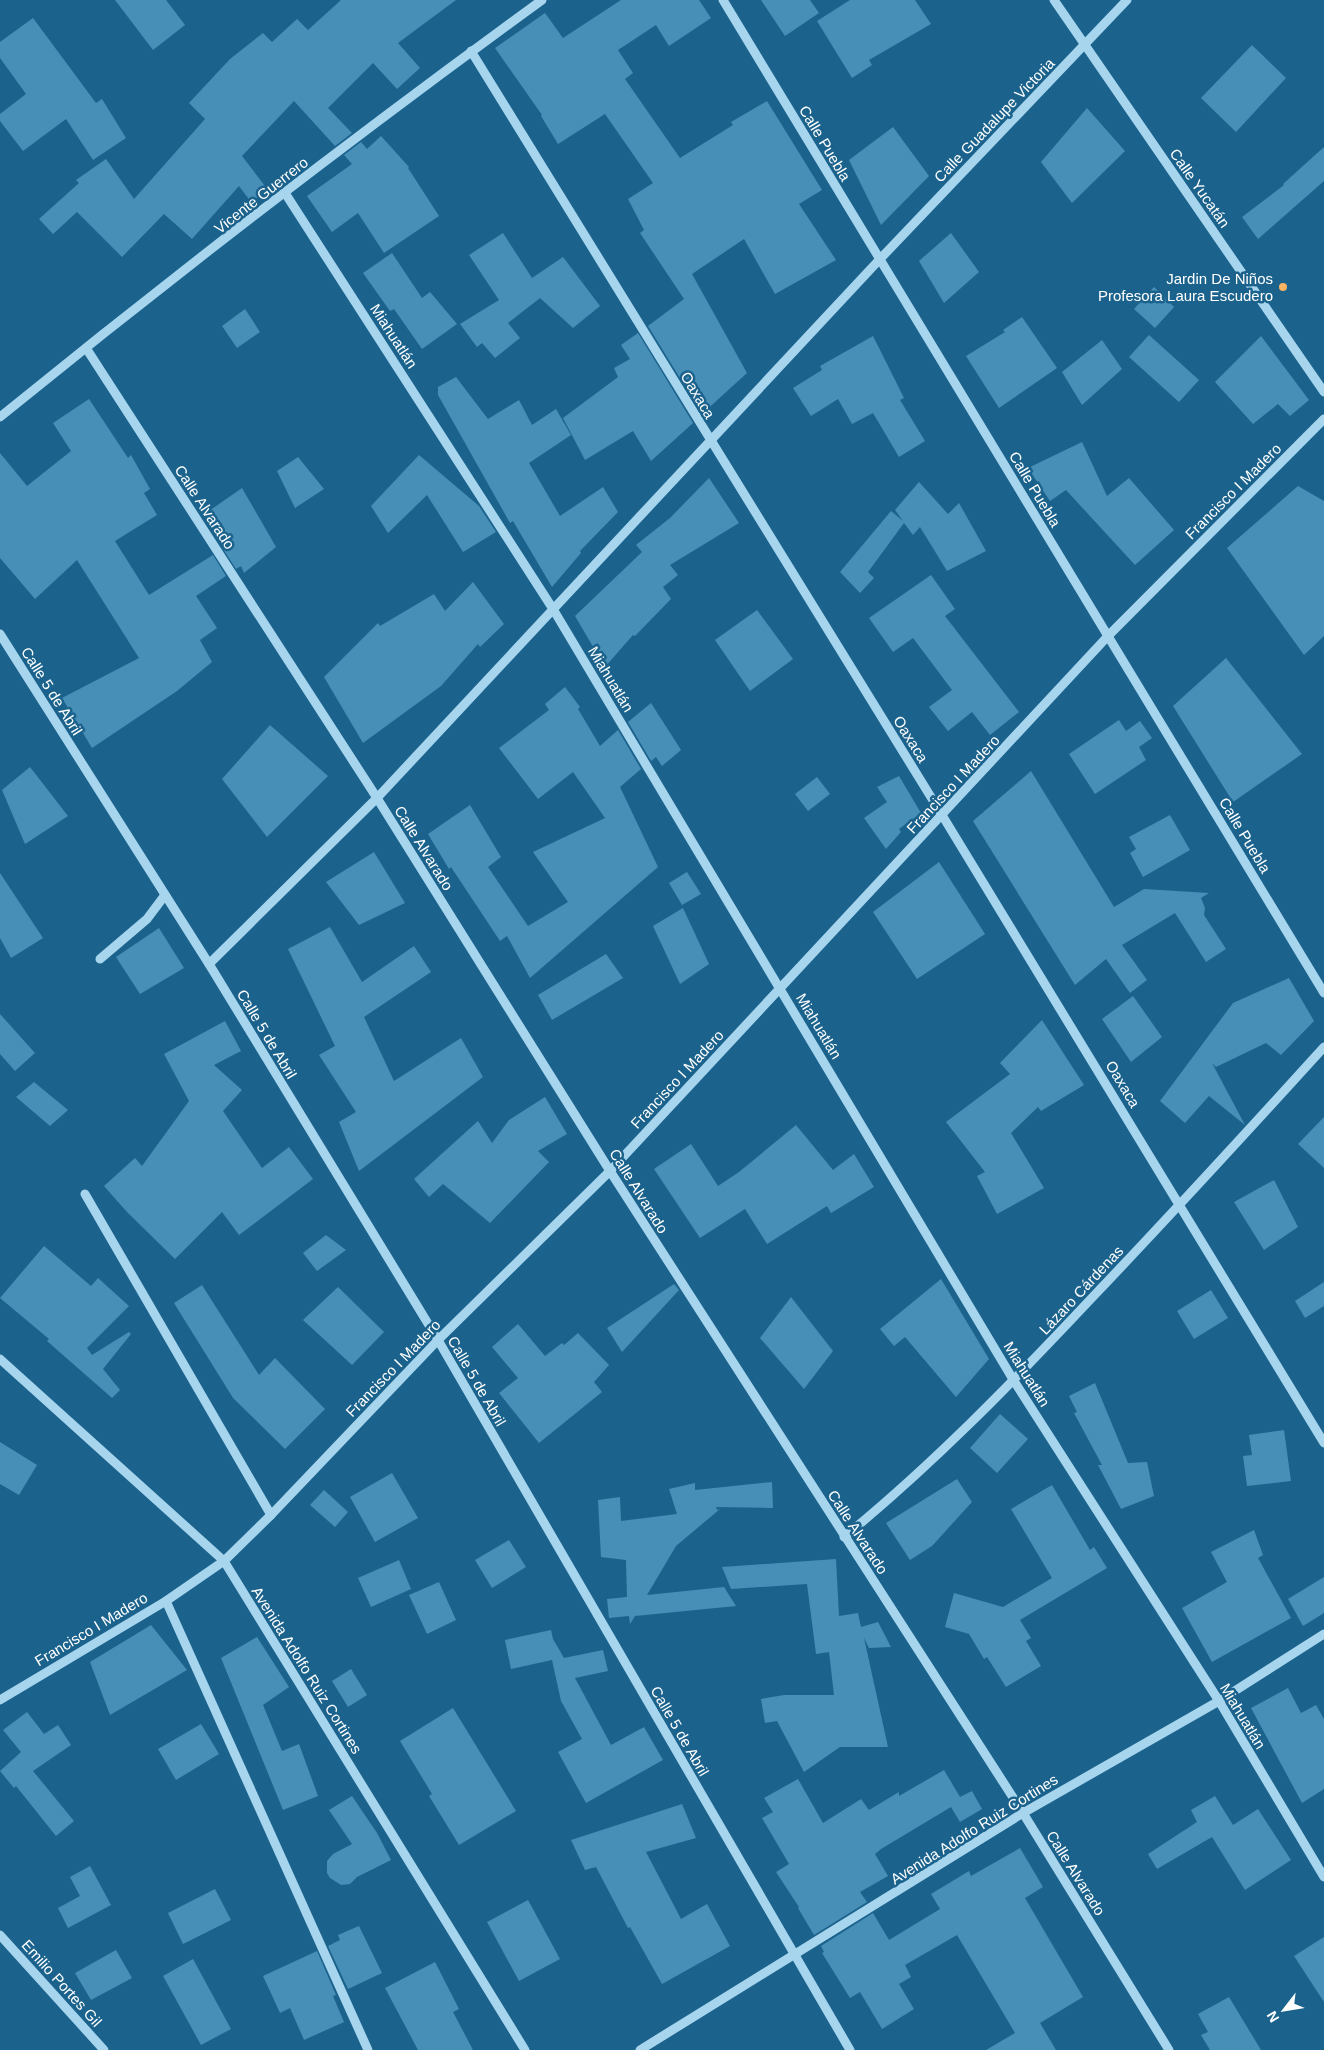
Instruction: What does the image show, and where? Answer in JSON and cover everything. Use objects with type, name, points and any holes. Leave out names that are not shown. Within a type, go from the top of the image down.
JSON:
[{"type":"street","name":"Vicente Guerrero","points":[[0,417],[285,193],[542,0]]},
{"type":"street","name":"Calle Puebla","points":[[723,0],[1324,993]]},
{"type":"street","name":"Calle Yucatán","points":[[1054,0],[1324,392]]},
{"type":"street","name":"Calle Guadalupe Victoria","points":[[209,964],[377,798],[880,260],[1127,0]]},
{"type":"street","name":"Oaxaca","points":[[472,51],[942,815],[1324,1443]]},
{"type":"street","name":"Miahuatlán","points":[[285,193],[553,609],[1014,1381],[1219,1701],[1324,1877]]},
{"type":"street","name":"Calle Alvarado","points":[[86,348],[377,798],[610,1171],[1022,1813],[1169,2050]]},
{"type":"street","name":"Francisco I Madero","points":[[0,1700],[166,1601],[224,1561],[438,1340],[610,1171],[1108,636],[1324,419]]},
{"type":"street","name":"Calle 5 de Abril","points":[[0,634],[209,964],[438,1340],[850,2050]]},
{"type":"street","points":[[100,960],[148,919],[165,895]]},
{"type":"street","name":"Lázaro Cárdenas","points":[[844,1537],[921,1470],[1014,1381],[1180,1205],[1324,1048]]},
{"type":"street","points":[[85,1194],[271,1514]]},
{"type":"street","name":"Avenida Adolfo Ruiz Cortines","points":[[0,1359],[224,1561],[525,2050]]},
{"type":"street","points":[[166,1601],[368,2050]]},
{"type":"street","name":"Avenida Adolfo Ruiz Cortines","points":[[640,2050],[1022,1813],[1219,1701],[1324,1634]]},
{"type":"street","name":"Emilio Portes Gil","points":[[0,1935],[104,2050]]},
{"type":"building","points":[[115,0],[166,0],[185,25],[153,50]]},
{"type":"building","points":[[341,0],[456,0],[398,43],[420,68],[397,89],[373,63],[328,108],[352,133],[335,146],[294,101],[242,156],[268,190],[251,202],[239,186],[192,239],[164,214],[122,257],[77,212],[53,234],[39,219],[79,183],[76,180],[106,159],[134,199],[205,119],[189,103],[230,59],[263,33],[272,42],[297,19],[308,30]]},
{"type":"building","points":[[621,0],[699,0],[711,18],[669,46],[656,25],[618,50],[633,73],[625,79],[680,158],[733,125],[731,122],[767,101],[822,190],[799,204],[836,260],[775,294],[744,239],[692,274],[747,373],[702,414],[648,326],[684,299],[640,233],[644,230],[628,199],[653,183],[605,114],[558,144],[542,115],[495,48],[545,13],[563,38]]},
{"type":"building","points":[[761,0],[810,0],[819,13],[785,36]]},
{"type":"building","points":[[850,0],[915,0],[931,24],[869,60],[872,65],[852,78],[817,21]]},
{"type":"building","points":[[33,18],[96,103],[102,99],[126,138],[93,160],[66,119],[23,151],[0,121],[0,114],[26,94],[0,58],[0,42]]},
{"type":"building","points":[[1252,45],[1286,78],[1236,132],[1201,98]]},
{"type":"building","points":[[1087,108],[1125,151],[1072,203],[1041,162]]},
{"type":"building","points":[[893,127],[929,176],[881,225],[849,160]]},
{"type":"building","points":[[381,136],[409,167],[439,216],[384,253],[358,213],[332,232],[307,196],[352,164],[344,155],[361,142],[367,149]]},
{"type":"building","points":[[1324,147],[1324,181],[1258,239],[1242,217],[1284,185]]},
{"type":"building","points":[[503,233],[532,278],[563,257],[600,306],[573,328],[540,298],[508,323],[520,338],[495,358],[482,343],[477,347],[460,324],[499,300],[469,255]]},
{"type":"building","points":[[951,233],[979,272],[944,303],[919,261]]},
{"type":"building","points":[[392,253],[422,298],[430,292],[457,324],[422,349],[394,309],[390,311],[363,273]]},
{"type":"building","points":[[1154,287],[1174,307],[1155,328],[1134,309]]},
{"type":"building","points":[[245,309],[260,332],[237,348],[222,326]]},
{"type":"building","points":[[1022,317],[1057,368],[999,408],[966,356],[1005,332],[1003,330]]},
{"type":"building","points":[[638,333],[693,423],[651,461],[633,431],[585,460],[563,418],[618,377],[614,368],[630,359],[621,345]]},
{"type":"building","points":[[1149,335],[1199,380],[1179,402],[1129,357]]},
{"type":"building","points":[[873,336],[904,398],[900,400],[925,441],[899,457],[873,413],[852,424],[838,399],[811,416],[793,388],[822,370],[820,366]]},
{"type":"building","points":[[1261,336],[1309,400],[1290,416],[1278,404],[1253,424],[1215,382]]},
{"type":"building","points":[[1102,340],[1122,369],[1082,405],[1062,372]]},
{"type":"building","points":[[456,377],[488,419],[519,400],[532,425],[556,409],[571,435],[529,463],[560,516],[603,487],[618,512],[580,551],[581,553],[552,587],[513,521],[510,523],[438,395],[438,387]]},
{"type":"building","points":[[89,399],[128,458],[131,455],[150,489],[144,493],[157,515],[115,541],[149,595],[213,555],[226,576],[196,596],[217,628],[200,640],[212,662],[177,691],[92,748],[62,698],[139,658],[77,560],[35,599],[0,558],[0,453],[27,486],[71,451],[53,423]]},
{"type":"building","points":[[1082,442],[1107,496],[1129,478],[1174,530],[1135,565],[1066,490],[1050,501],[1028,468]]},
{"type":"building","points":[[419,455],[479,506],[496,532],[463,552],[427,495],[388,533],[371,506]]},
{"type":"building","points":[[298,457],[324,489],[295,508],[277,471]]},
{"type":"building","points":[[709,478],[739,523],[670,565],[678,575],[663,587],[671,599],[635,636],[633,635],[605,667],[575,616],[642,552],[636,545],[670,518]]},
{"type":"building","points":[[919,482],[948,514],[959,503],[986,551],[947,571],[920,527],[913,535],[904,523],[868,572],[874,578],[860,593],[840,572],[891,511],[903,521],[895,510]]},
{"type":"building","points":[[1298,486],[1324,501],[1324,636],[1304,655],[1227,548]]},
{"type":"building","points":[[242,488],[276,547],[244,573],[241,566],[236,569],[223,549],[229,546],[209,511]]},
{"type":"building","points":[[931,575],[955,609],[945,616],[1019,712],[990,735],[972,712],[948,731],[929,707],[952,690],[913,638],[893,652],[869,618]]},
{"type":"building","points":[[473,582],[504,624],[480,647],[478,644],[441,686],[363,743],[324,677],[378,623],[380,626],[434,594],[445,611]]},
{"type":"building","points":[[757,610],[793,659],[750,691],[715,640]]},
{"type":"building","points":[[1226,658],[1302,754],[1233,802],[1173,706]]},
{"type":"building","points":[[565,687],[580,707],[578,709],[600,746],[618,730],[641,769],[620,787],[658,867],[530,978],[507,936],[500,941],[451,867],[449,869],[428,834],[470,805],[501,857],[488,867],[528,926],[568,902],[533,852],[605,818],[573,772],[538,799],[499,748],[549,710],[545,704]]},
{"type":"building","points":[[651,703],[681,750],[662,766],[656,757],[651,761],[628,722]]},
{"type":"building","points":[[1119,720],[1126,731],[1140,721],[1152,738],[1139,747],[1146,760],[1095,794],[1069,754]]},
{"type":"building","points":[[270,725],[328,776],[267,837],[222,779]]},
{"type":"building","points":[[30,767],[68,816],[25,844],[2,790]]},
{"type":"building","points":[[1031,771],[1114,907],[1144,889],[1209,893],[1201,898],[1205,908],[1204,915],[1226,949],[1206,962],[1175,913],[1122,945],[1147,980],[1130,993],[1106,959],[1075,985],[973,821]]},
{"type":"building","points":[[899,776],[921,813],[899,829],[901,832],[886,849],[864,818],[887,802],[877,787]]},
{"type":"building","points":[[817,777],[830,794],[808,811],[795,794]]},
{"type":"building","points":[[1170,815],[1190,850],[1143,877],[1130,853],[1136,849],[1129,837]]},
{"type":"building","points":[[374,852],[405,903],[359,925],[326,882]]},
{"type":"building","points":[[939,862],[985,934],[917,979],[873,912]]},
{"type":"building","points":[[687,872],[701,894],[682,905],[669,883]]},
{"type":"building","points":[[0,873],[43,938],[11,958],[0,938]]},
{"type":"building","points":[[683,908],[709,964],[680,984],[653,926]]},
{"type":"building","points":[[330,927],[362,982],[414,946],[431,972],[364,1017],[394,1081],[461,1038],[483,1077],[359,1171],[339,1122],[356,1112],[319,1055],[335,1046],[288,949]]},
{"type":"building","points":[[159,928],[184,968],[140,994],[116,957]]},
{"type":"building","points":[[606,954],[623,978],[552,1020],[538,995]]},
{"type":"building","points":[[1289,978],[1314,1021],[1281,1055],[1266,1043],[1216,1067],[1212,1063],[1245,1125],[1209,1096],[1185,1123],[1160,1101],[1233,1003]]},
{"type":"building","points":[[1133,996],[1162,1037],[1131,1062],[1102,1019]]},
{"type":"building","points":[[0,1014],[35,1053],[15,1071],[0,1054]]},
{"type":"building","points":[[1042,1020],[1084,1085],[1041,1111],[1038,1107],[1011,1133],[1044,1188],[997,1214],[977,1176],[985,1172],[946,1122],[1010,1074],[1000,1063]]},
{"type":"building","points":[[225,1021],[241,1051],[214,1065],[242,1090],[223,1111],[262,1168],[289,1147],[313,1179],[239,1235],[222,1212],[175,1259],[127,1212],[104,1186],[135,1158],[142,1166],[189,1101],[164,1054]]},
{"type":"building","points":[[34,1082],[68,1110],[50,1126],[16,1097]]},
{"type":"building","points":[[545,1097],[567,1134],[538,1151],[549,1162],[490,1223],[443,1184],[429,1197],[414,1179],[478,1121],[492,1143],[509,1120]]},
{"type":"building","points":[[1324,1117],[1324,1168],[1298,1144]]},
{"type":"building","points":[[796,1125],[833,1170],[854,1154],[874,1187],[831,1213],[827,1206],[767,1244],[745,1209],[700,1238],[654,1169],[691,1144],[718,1186],[739,1172]]},
{"type":"building","points":[[1274,1180],[1298,1227],[1264,1250],[1234,1202]]},
{"type":"building","points":[[326,1235],[346,1250],[317,1271],[303,1253]]},
{"type":"building","points":[[44,1246],[91,1286],[98,1278],[129,1306],[87,1348],[92,1355],[129,1332],[131,1334],[103,1369],[120,1390],[112,1398],[47,1341],[49,1339],[0,1298]]},
{"type":"building","points":[[941,1279],[989,1359],[956,1397],[905,1337],[894,1346],[880,1329]]},
{"type":"building","points":[[1324,1282],[1324,1306],[1305,1318],[1295,1301]]},
{"type":"building","points":[[674,1284],[679,1290],[622,1352],[607,1328]]},
{"type":"building","points":[[202,1285],[259,1375],[275,1358],[325,1409],[285,1449],[233,1398],[174,1303]]},
{"type":"building","points":[[338,1287],[384,1332],[352,1365],[303,1320]]},
{"type":"building","points":[[1211,1290],[1228,1318],[1194,1339],[1177,1311]]},
{"type":"building","points":[[791,1297],[833,1351],[804,1389],[760,1338]]},
{"type":"building","points":[[518,1324],[545,1356],[562,1343],[564,1345],[578,1333],[609,1365],[594,1382],[602,1392],[539,1443],[499,1393],[518,1378],[492,1347]]},
{"type":"building","points":[[1095,1383],[1128,1463],[1147,1462],[1154,1496],[1121,1509],[1098,1465],[1102,1465],[1074,1413],[1077,1412],[1069,1396]]},
{"type":"building","points":[[1000,1414],[1028,1439],[997,1473],[970,1448]]},
{"type":"building","points":[[1284,1430],[1291,1481],[1247,1486],[1243,1456],[1252,1455],[1249,1435]]},
{"type":"building","points":[[0,1442],[37,1465],[19,1495],[0,1484]]},
{"type":"building","points":[[392,1473],[418,1518],[375,1542],[350,1497]]},
{"type":"building","points":[[957,1479],[972,1502],[932,1546],[910,1560],[886,1523]]},
{"type":"building","points":[[772,1482],[773,1508],[716,1507],[717,1510],[720,1509],[676,1546],[647,1595],[724,1587],[736,1606],[635,1616],[630,1624],[629,1616],[609,1618],[607,1599],[627,1597],[626,1560],[601,1557],[598,1500],[620,1497],[621,1521],[677,1514],[669,1489],[695,1483],[695,1490]]},
{"type":"building","points":[[1052,1485],[1090,1550],[1094,1547],[1107,1568],[1020,1620],[1031,1638],[1026,1641],[1041,1666],[1006,1687],[987,1657],[984,1659],[969,1634],[945,1627],[954,1593],[1003,1607],[1052,1578],[1011,1509]]},
{"type":"building","points":[[324,1490],[348,1512],[335,1527],[310,1505]]},
{"type":"building","points":[[1254,1530],[1263,1555],[1258,1558],[1291,1618],[1212,1662],[1182,1608],[1227,1582],[1211,1552]]},
{"type":"building","points":[[509,1540],[526,1567],[492,1588],[475,1560]]},
{"type":"building","points":[[836,1559],[839,1616],[858,1613],[861,1627],[878,1622],[891,1647],[869,1648],[864,1638],[888,1747],[840,1747],[804,1772],[777,1721],[765,1723],[761,1699],[784,1695],[834,1695],[829,1652],[816,1654],[807,1584],[731,1589],[722,1567]]},
{"type":"building","points":[[399,1560],[411,1589],[371,1607],[358,1578]]},
{"type":"building","points":[[1324,1577],[1324,1613],[1303,1626],[1288,1599]]},
{"type":"building","points":[[439,1582],[456,1620],[427,1634],[409,1595]]},
{"type":"building","points":[[151,1625],[187,1670],[110,1715],[90,1662]]},
{"type":"building","points":[[551,1630],[553,1639],[564,1658],[603,1650],[608,1671],[575,1678],[611,1745],[644,1727],[663,1760],[586,1803],[558,1752],[582,1739],[561,1701],[552,1660],[511,1669],[505,1640]]},
{"type":"building","points":[[257,1637],[289,1687],[263,1705],[282,1751],[299,1744],[318,1796],[283,1810],[221,1658]]},
{"type":"building","points":[[351,1669],[367,1695],[348,1707],[332,1681]]},
{"type":"building","points":[[1288,1688],[1301,1713],[1316,1705],[1324,1719],[1324,1789],[1302,1803],[1251,1708]]},
{"type":"building","points":[[453,1708],[516,1811],[459,1845],[429,1796],[432,1794],[400,1741]]},
{"type":"building","points":[[27,1712],[44,1734],[58,1725],[71,1745],[33,1771],[74,1821],[56,1836],[16,1786],[14,1788],[0,1771],[21,1752],[3,1730]]},
{"type":"building","points":[[201,1724],[219,1754],[176,1780],[158,1749]]},
{"type":"building","points":[[944,1770],[960,1797],[972,1791],[982,1809],[960,1822],[951,1807],[881,1849],[875,1854],[888,1876],[860,1892],[867,1902],[814,1935],[799,1907],[776,1872],[789,1864],[762,1818],[773,1812],[764,1798],[798,1779],[823,1823],[861,1799],[869,1810],[899,1792],[899,1796]]},
{"type":"building","points":[[352,1796],[377,1833],[391,1860],[357,1877],[350,1884],[341,1885],[330,1878],[327,1873],[327,1861],[333,1854],[352,1844],[329,1810]]},
{"type":"building","points":[[1215,1796],[1233,1825],[1258,1809],[1291,1860],[1245,1890],[1212,1837],[1157,1869],[1148,1854],[1197,1822],[1191,1810]]},
{"type":"building","points":[[682,1804],[696,1838],[646,1852],[681,1919],[707,1904],[730,1946],[662,1984],[630,1927],[628,1928],[596,1867],[585,1870],[571,1840]]},
{"type":"building","points":[[1020,1848],[1043,1887],[1025,1898],[1083,1997],[1040,2023],[1056,2050],[986,2050],[1015,2033],[957,1935],[905,1965],[911,1977],[899,1984],[914,2009],[882,2029],[860,1992],[850,1998],[822,1953],[824,1952],[821,1946],[873,1913],[889,1940],[940,1909],[931,1894],[969,1871],[971,1876]]},
{"type":"building","points":[[90,1866],[111,1905],[68,1928],[58,1908],[80,1896],[70,1877]]},
{"type":"building","points":[[215,1889],[231,1920],[183,1944],[168,1913]]},
{"type":"building","points":[[528,1900],[560,1959],[519,1981],[487,1922]]},
{"type":"building","points":[[359,1926],[382,1973],[348,1989],[328,1946],[340,1940],[338,1935]]},
{"type":"building","points":[[1324,1937],[1324,2002],[1294,1956]]},
{"type":"building","points":[[116,1950],[132,1978],[91,2000],[75,1973]]},
{"type":"building","points":[[317,1951],[336,1995],[333,1996],[344,2022],[304,2040],[290,2008],[280,2013],[263,1976]]},
{"type":"building","points":[[193,1959],[231,2029],[201,2045],[163,1976]]},
{"type":"building","points":[[435,1962],[459,2009],[453,2012],[473,2050],[418,2050],[385,1988]]},
{"type":"building","points":[[1229,1997],[1261,2050],[1210,2050],[1201,2035],[1208,2032],[1198,2014]]},
{"type":"place","name":"Jardin De Niños Profesora Laura Escudero","points":[[1283,287]]}]
